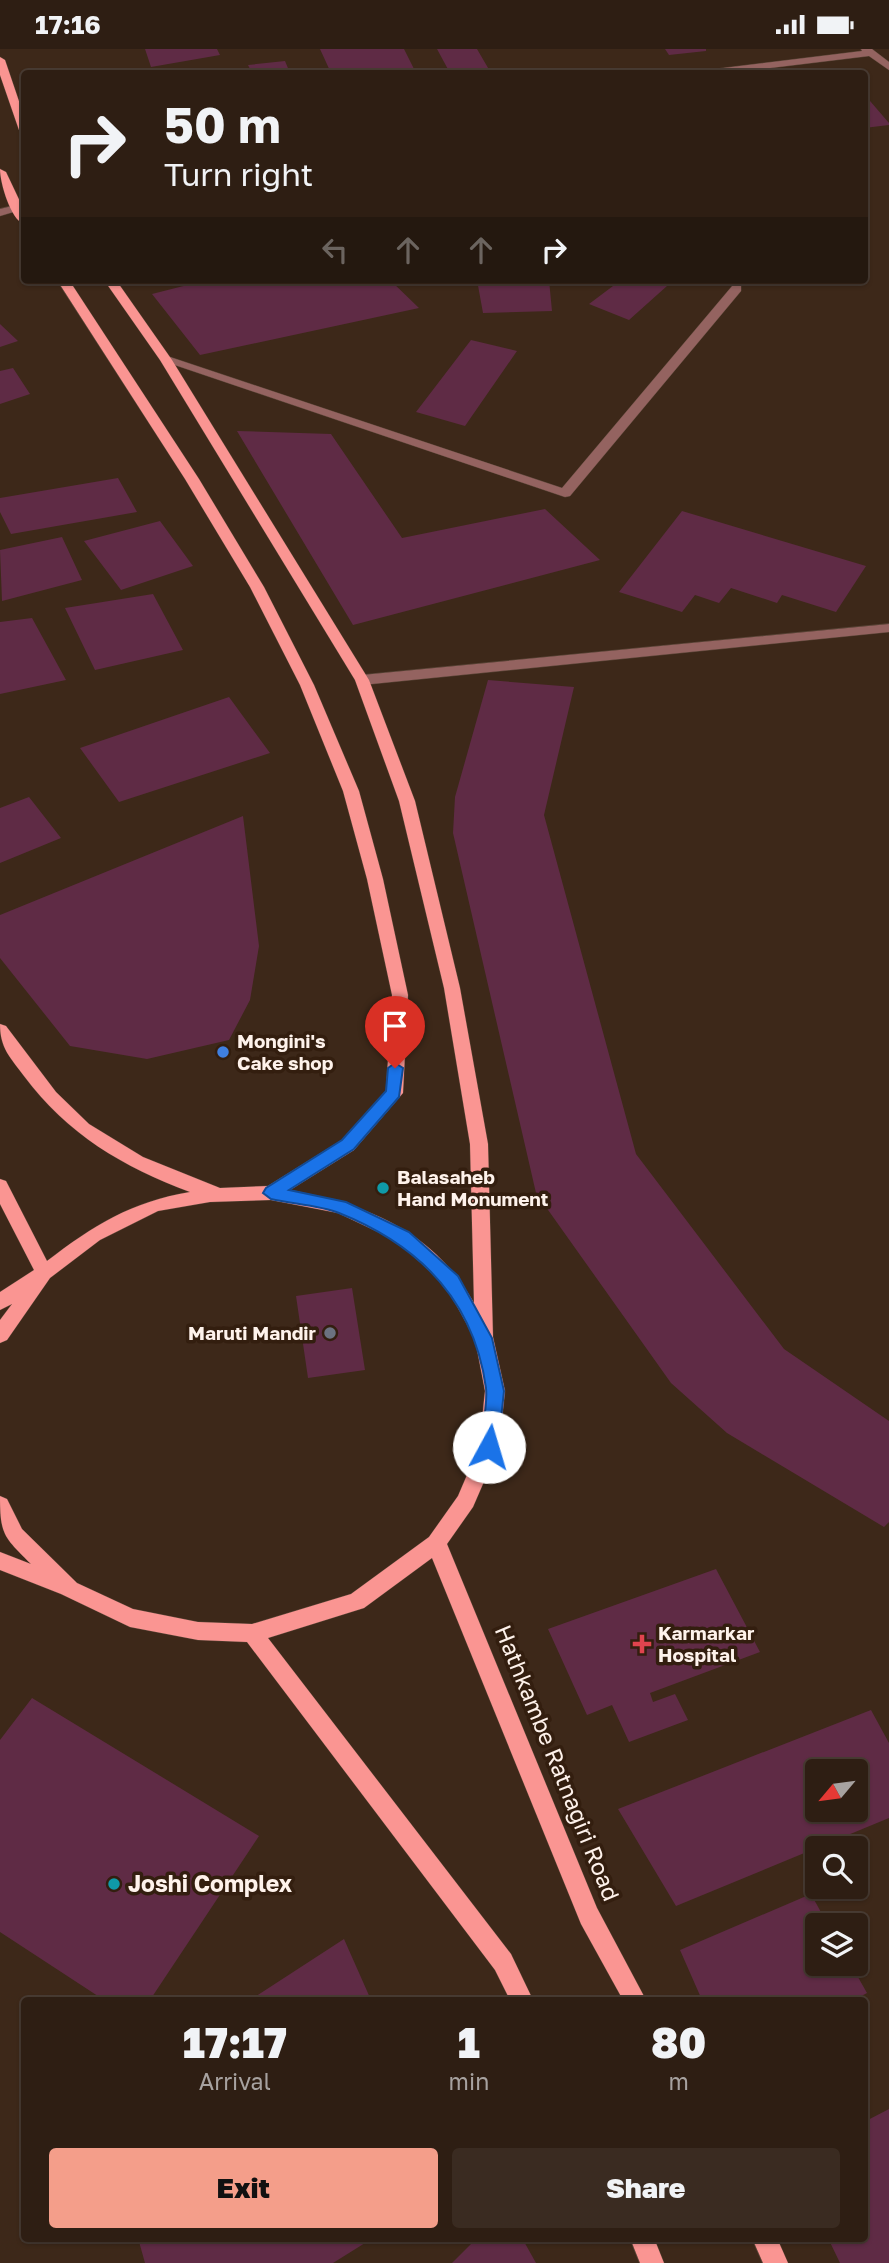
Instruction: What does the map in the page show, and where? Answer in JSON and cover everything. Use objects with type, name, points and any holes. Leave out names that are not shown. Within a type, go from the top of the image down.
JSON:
[{"type":"main road","points":[[0,59],[21,120]]},
{"type":"main road","points":[[0,172],[21,216]]},
{"type":"main road","points":[[66,284],[192,479],[257,587],[307,685],[351,791],[375,879],[400,995],[394,1093],[348,1145],[271,1193]]},
{"type":"main road","points":[[0,1561],[70,1589],[131,1618],[198,1631],[252,1633],[357,1601],[436,1543],[466,1501],[489,1447],[495,1391],[484,1338],[480,1144],[452,988],[407,801],[362,680],[166,361],[113,284]]},
{"type":"main road","points":[[0,1030],[66,1114],[113,1149],[167,1178],[219,1195]]},
{"type":"main road","points":[[0,1186],[44,1273]]},
{"type":"main road","points":[[0,1303],[94,1235],[155,1205],[219,1195],[271,1193],[341,1207],[403,1236],[452,1281],[484,1338]]},
{"type":"main road","points":[[0,1335],[44,1273]]},
{"type":"main road","points":[[0,1505],[15,1535],[70,1589]]},
{"type":"main road","name":"Hathkambe Ratnagiri Road","points":[[436,1543],[589,1916],[633,1997]]},
{"type":"main road","points":[[252,1633],[503,1962],[520,1997]]},
{"type":"main road","points":[[644,2242],[652,2263]]},
{"type":"main road","points":[[766,2242],[776,2263]]},
{"type":"street","points":[[729,70],[868,51],[889,67]]},
{"type":"street","points":[[0,213],[16,208]]},
{"type":"street","points":[[166,361],[565,493],[737,288]]},
{"type":"street","points":[[362,680],[889,628]]},
{"type":"building","points":[[145,49],[217,49],[220,55],[151,67]]},
{"type":"building","points":[[320,49],[404,49],[414,70],[330,70]]},
{"type":"building","points":[[437,49],[477,49],[489,70],[448,70]]},
{"type":"building","points":[[665,49],[706,49],[706,51],[669,55]]},
{"type":"building","points":[[285,61],[289,70],[250,70],[248,65]]},
{"type":"building","points":[[868,99],[889,123],[868,128]]},
{"type":"building","points":[[191,284],[394,284],[419,308],[200,355],[152,294]]},
{"type":"building","points":[[478,284],[549,284],[552,311],[483,313]]},
{"type":"building","points":[[616,284],[667,286],[629,320],[589,304]]},
{"type":"building","points":[[0,324],[18,341],[0,347]]},
{"type":"building","points":[[471,340],[517,351],[465,426],[416,412]]},
{"type":"building","points":[[13,368],[30,394],[0,404],[0,371]]},
{"type":"building","points":[[237,431],[331,434],[402,538],[545,509],[600,560],[353,625]]},
{"type":"building","points":[[118,478],[137,512],[11,534],[0,512],[0,498]]},
{"type":"building","points":[[682,511],[866,566],[836,612],[782,595],[777,603],[731,588],[719,603],[695,595],[682,612],[619,592]]},
{"type":"building","points":[[160,521],[193,566],[121,590],[84,541]]},
{"type":"building","points":[[62,537],[82,580],[2,601],[0,550]]},
{"type":"building","points":[[153,594],[183,650],[95,670],[65,608]]},
{"type":"building","points":[[32,618],[66,680],[0,694],[0,622]]},
{"type":"building","points":[[488,680],[574,687],[544,815],[636,1154],[784,1349],[889,1421],[889,1522],[884,1527],[727,1433],[671,1383],[536,1193],[453,833],[455,797]]},
{"type":"building","points":[[229,697],[270,753],[119,802],[80,748]]},
{"type":"building","points":[[29,797],[61,838],[0,863],[0,808]]},
{"type":"building","points":[[243,816],[259,946],[250,1000],[229,1040],[147,1059],[70,1046],[0,958],[0,915]]},
{"type":"building","name":"Maruti Mandir","points":[[352,1288],[365,1370],[308,1378],[296,1296]]},
{"type":"building","points":[[716,1569],[760,1652],[650,1693],[653,1702],[675,1694],[688,1720],[629,1742],[612,1705],[587,1715],[548,1629]]},
{"type":"building","name":"Joshi Complex","points":[[32,1698],[259,1836],[152,1997],[99,1997],[0,1932],[0,1740]]},
{"type":"building","points":[[871,1710],[889,1743],[889,1818],[845,1836],[805,1836],[805,1853],[676,1906],[618,1809]]},
{"type":"building","points":[[805,1897],[805,1899],[814,1899],[821,1913],[805,1913],[805,1976],[857,1976],[867,1993],[860,1997],[701,1997],[680,1950]]},
{"type":"building","points":[[344,1939],[370,1997],[255,1997]]},
{"type":"building","points":[[889,2109],[889,2263],[840,2263],[830,2242],[868,2242],[868,2120]]},
{"type":"building","points":[[139,2242],[367,2242],[333,2263],[145,2263]]},
{"type":"building","points":[[473,2242],[524,2242],[536,2263],[452,2263]]},
{"type":"place","name":"Mongini's Cake shop","points":[[223,1052]]},
{"type":"place","name":"Balasaheb Hand Monument","points":[[383,1188]]},
{"type":"place","name":"Maruti Mandir","points":[[330,1333]]},
{"type":"place","name":"Karmarkar Hospital","points":[[642,1644]]},
{"type":"place","name":"Joshi Complex","points":[[114,1884]]},
{"type":"route","points":[[395,1068],[394,1093],[348,1145],[271,1193],[341,1207],[403,1236],[452,1281],[484,1338],[495,1391],[489,1447]]}]
